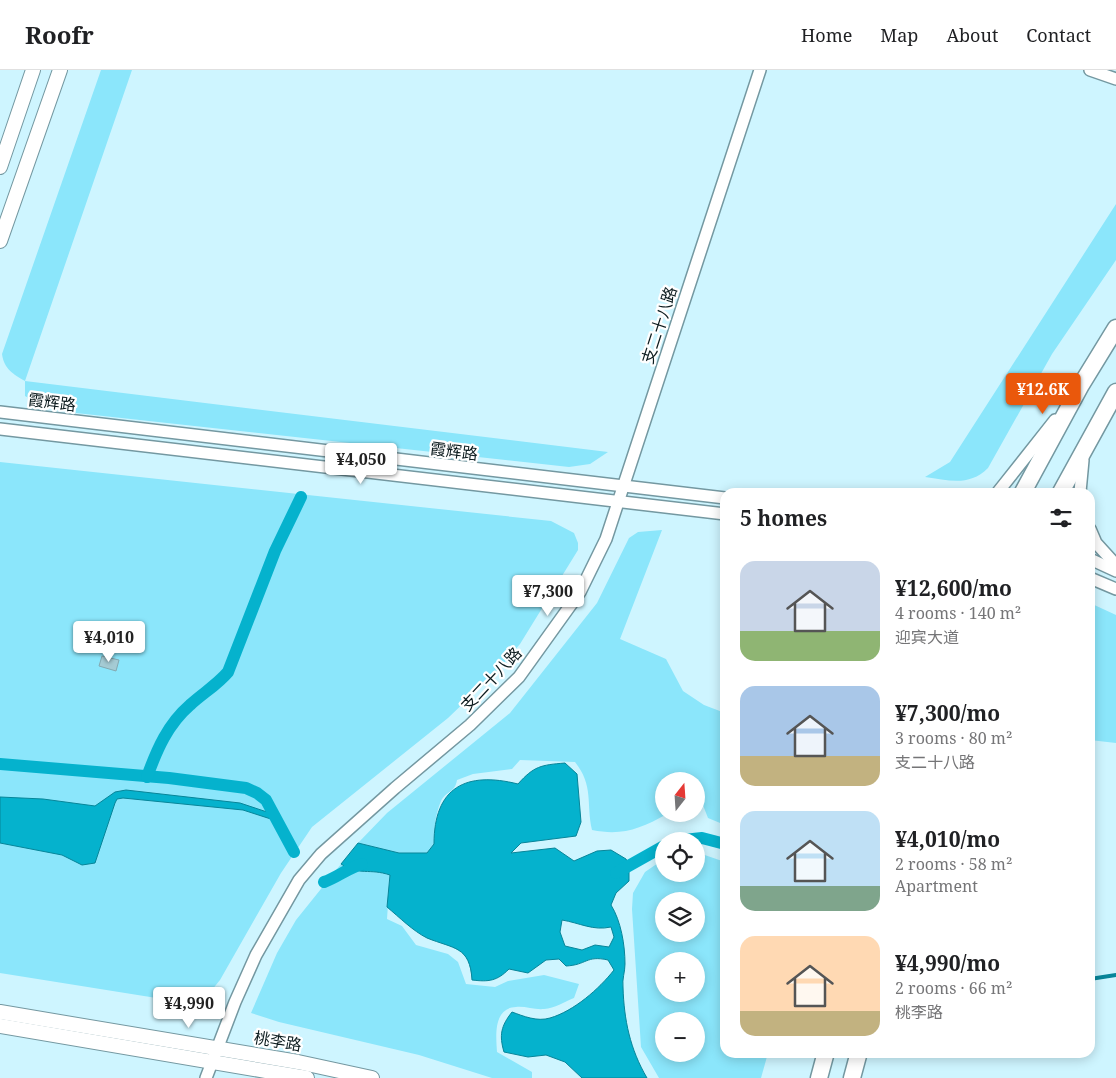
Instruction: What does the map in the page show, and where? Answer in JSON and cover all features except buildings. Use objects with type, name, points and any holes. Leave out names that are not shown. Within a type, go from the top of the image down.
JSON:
[{"type":"highway","points":[[1025,488],[1077,393],[1116,328]]},
{"type":"highway","points":[[1063,488],[1116,392]]},
{"type":"highway","points":[[819,1078],[824,1058]]},
{"type":"highway","points":[[852,1078],[857,1058]]},
{"type":"main road","points":[[0,167],[33,70]]},
{"type":"main road","points":[[0,241],[60,70]]},
{"type":"main road","name":"桃李路","points":[[0,1012],[215,1055],[307,1078]]},
{"type":"main road","name":"桃李路","points":[[0,1026],[215,1055],[298,1062],[372,1078]]},
{"type":"street","name":"支二十八路","points":[[206,1078],[256,955],[299,880],[321,854],[470,725],[519,677],[554,631],[580,592],[606,539],[619,502],[760,70]]},
{"type":"street","points":[[1090,70],[1116,79]]},
{"type":"street","points":[[1001,488],[1048,430],[1102,351]]},
{"type":"street","name":"霞辉路","points":[[0,412],[720,497]]},
{"type":"street","points":[[1080,488],[1081,470],[1097,425]]},
{"type":"street","name":"霞辉路","points":[[0,429],[720,513]]},
{"type":"street","points":[[1095,541],[1116,565]]},
{"type":"street","points":[[1095,561],[1116,571]]},
{"type":"street","points":[[1095,580],[1116,591]]},
{"type":"street","points":[[1095,586],[1116,591]]},
{"type":"shaded area","points":[[101,70],[132,70],[25,381],[7,367],[2,354]]},
{"type":"shaded area","points":[[1116,204],[1116,260],[1052,354],[988,468],[974,478],[966,480],[958,481],[925,477],[950,462]]},
{"type":"shaded area","points":[[25,381],[608,452],[590,464],[569,467],[76,413],[64,407],[25,396]]},
{"type":"shaded area","points":[[0,462],[551,521],[574,533],[578,543],[578,550],[520,644],[497,671],[448,718],[312,827],[281,873],[220,980],[207,996],[194,1004],[0,973]]},
{"type":"shaded area","points":[[662,530],[620,639],[666,659],[683,691],[704,705],[720,711],[720,823],[708,818],[705,810],[705,772],[655,772],[655,820],[622,832],[592,830],[585,779],[575,762],[520,760],[512,769],[473,774],[457,780],[452,790],[441,801],[435,822],[434,844],[427,853],[399,853],[358,843],[387,813],[510,713],[597,603],[629,538],[638,532]]},
{"type":"shaded area","points":[[1095,605],[1116,615],[1116,743],[1095,741]]},
{"type":"shaded area","points":[[565,763],[577,774],[581,822],[576,836],[521,843],[511,853],[555,848],[574,861],[597,851],[611,850],[626,859],[629,865],[629,881],[616,893],[611,905],[620,926],[623,941],[625,964],[623,984],[629,1034],[636,1056],[647,1078],[582,1078],[565,1062],[546,1055],[528,1057],[504,1052],[502,1031],[505,1022],[512,1012],[540,1019],[559,1015],[577,1005],[601,985],[614,970],[608,960],[591,959],[566,966],[559,959],[546,960],[528,973],[509,969],[501,976],[492,980],[472,980],[468,961],[459,950],[427,938],[411,928],[387,907],[390,875],[354,870],[341,864],[358,843],[399,853],[427,853],[434,844],[435,825],[440,809],[447,797],[456,788],[469,782],[483,780],[518,784],[529,773],[538,768]],"holes":[[[562,920],[592,927],[611,927],[614,937],[609,947],[595,945],[582,950],[565,946],[560,932]]]},
{"type":"shaded area","points":[[126,790],[240,803],[273,814],[277,821],[243,810],[123,798],[117,799],[115,803],[95,863],[82,865],[62,855],[0,843],[0,797],[43,799],[95,806],[115,792]]},
{"type":"shaded area","points":[[705,855],[720,860],[720,1058],[767,1058],[761,1078],[659,1078],[641,1047],[632,909],[633,893],[645,872],[655,865],[655,882],[705,882]]},
{"type":"shaded area","points":[[341,864],[353,870],[390,875],[387,919],[402,926],[416,945],[448,954],[458,962],[466,984],[495,987],[508,981],[544,975],[579,984],[574,998],[559,1005],[544,1009],[516,1007],[503,1012],[500,1017],[497,1024],[497,1052],[532,1072],[532,1078],[492,1078],[419,1055],[279,1022],[251,1013],[277,953],[296,920]]},
{"type":"waterway","points":[[147,777],[159,747],[175,720],[228,672],[275,551],[301,497]]},
{"type":"waterway","points":[[0,764],[169,778],[246,788],[266,800],[294,852]]},
{"type":"waterway","points":[[705,839],[720,843]]},
{"type":"waterway","points":[[616,873],[655,851]]},
{"type":"waterway","points":[[324,882],[362,864]]},
{"type":"waterway","points":[[1095,978],[1116,975]]}]
